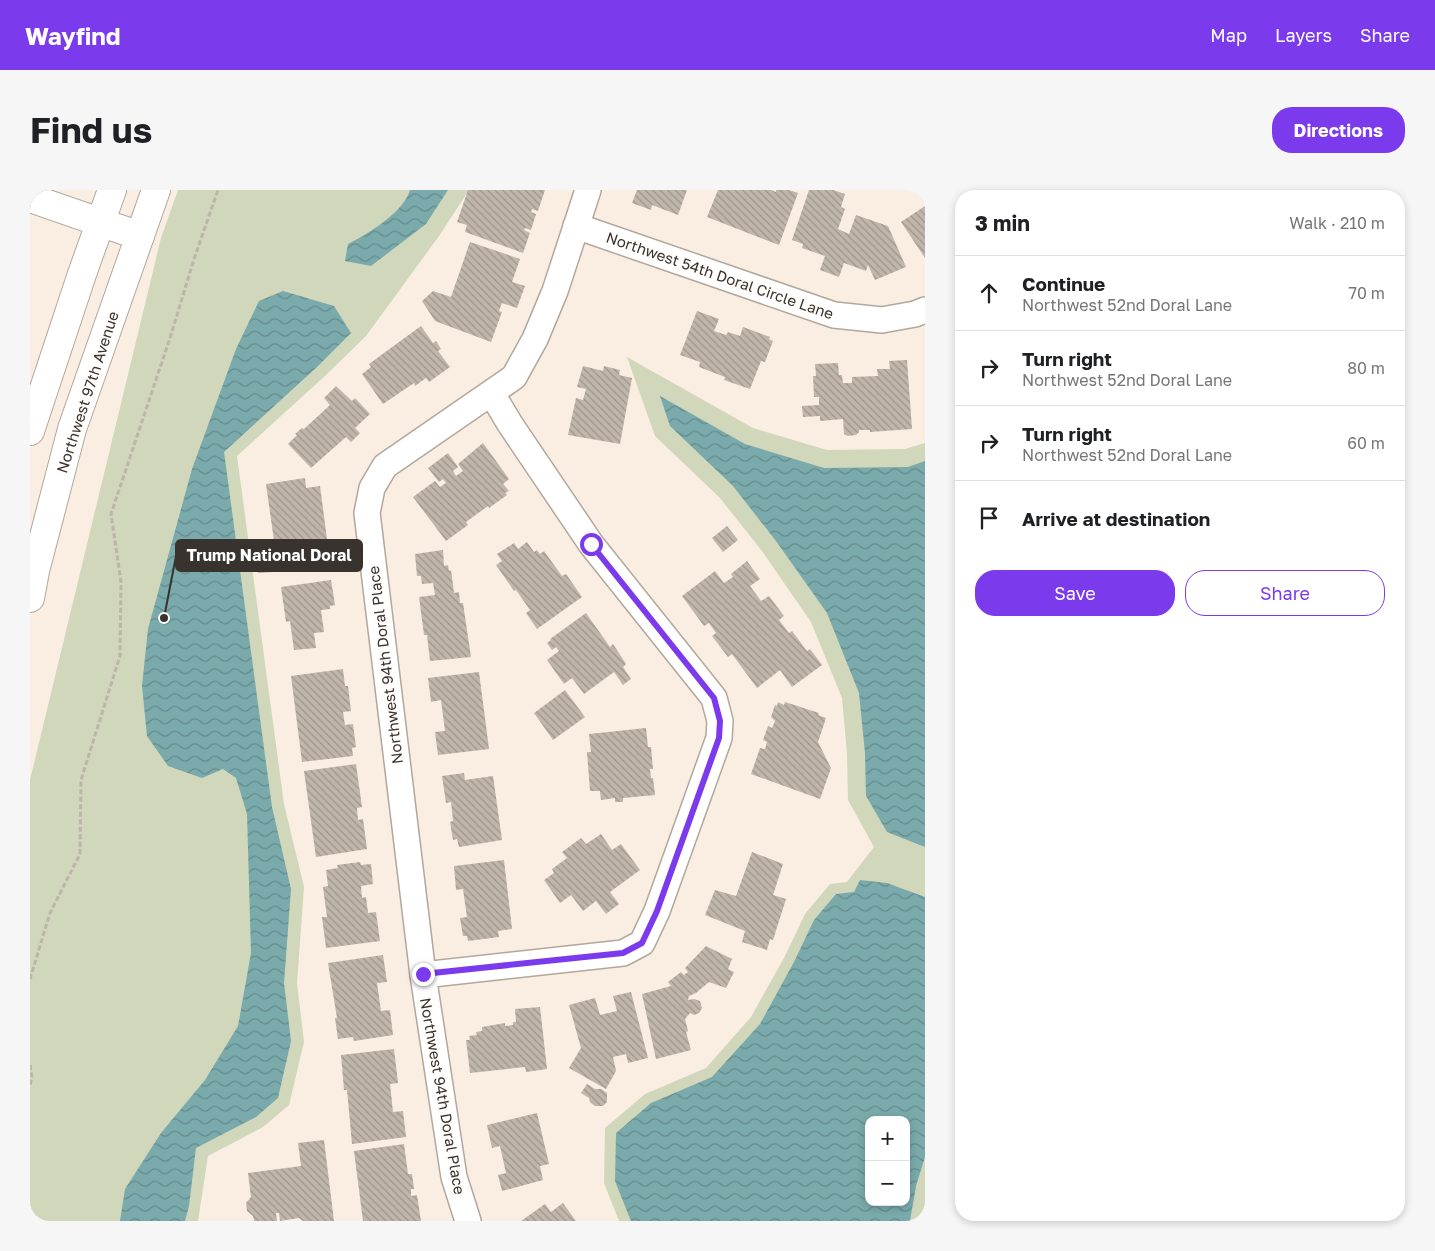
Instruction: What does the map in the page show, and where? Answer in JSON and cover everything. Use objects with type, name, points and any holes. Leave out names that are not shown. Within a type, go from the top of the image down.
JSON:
[{"type":"street","points":[[30,431],[112,190]]},
{"type":"street","name":"Northwest 94th Doral Place","points":[[468,1221],[454,1177],[423,974],[366,513],[372,488],[385,466],[514,377],[535,339],[555,291],[588,190]]},
{"type":"street","name":"Northwest 97th Avenue","points":[[30,598],[35,571],[72,429],[140,236],[147,193]]},
{"type":"street","points":[[30,198],[140,236]]},
{"type":"street","name":"Northwest 54th Doral Circle Lane","points":[[576,226],[834,315],[882,320],[915,314],[925,310]]},
{"type":"street","points":[[423,974],[623,953],[642,943],[657,911],[719,738],[720,721],[714,698],[591,544],[510,424],[492,394]]},
{"type":"path","points":[[30,979],[50,913],[80,854],[81,780],[120,656],[121,582],[111,514],[218,190]]},
{"type":"path","points":[[30,1065],[32,1077],[30,1085]]},
{"type":"green space","points":[[178,190],[469,190],[439,236],[366,336],[237,456],[284,804],[304,887],[297,983],[304,1042],[289,1105],[263,1127],[208,1156],[198,1221],[30,1221],[30,780],[161,238]]},
{"type":"green space","points":[[627,357],[753,428],[827,450],[905,449],[925,443],[925,1221],[619,1221],[604,1183],[605,1128],[645,1094],[706,1068],[751,1017],[784,958],[805,914],[830,884],[847,882],[874,847],[848,800],[847,753],[842,698],[811,622],[762,551],[720,498],[655,436]]},
{"type":"water","points":[[410,190],[448,190],[426,224],[371,266],[345,261],[348,244],[384,222],[401,206]]},
{"type":"water","points":[[283,291],[334,306],[351,333],[317,367],[224,452],[272,807],[291,889],[284,983],[291,1041],[278,1098],[256,1117],[196,1148],[189,1206],[185,1221],[120,1221],[125,1189],[161,1133],[205,1080],[238,1026],[251,953],[247,814],[236,778],[223,769],[202,778],[168,766],[147,736],[142,686],[148,629],[192,469],[236,349],[259,301]]},
{"type":"water","points":[[660,396],[745,444],[824,468],[908,467],[925,461],[925,847],[887,832],[866,796],[865,753],[859,693],[827,613],[776,541],[733,486],[670,426]]},
{"type":"water","points":[[860,880],[887,883],[925,897],[925,1157],[916,1186],[910,1221],[631,1221],[615,1181],[616,1133],[651,1103],[712,1077],[760,1024],[794,962],[814,920],[836,894],[854,892]]},
{"type":"building","points":[[468,190],[545,190],[538,211],[532,209],[531,212],[536,214],[531,230],[525,228],[524,230],[530,233],[523,253],[465,232],[467,225],[457,222]]},
{"type":"building","points":[[637,190],[687,190],[678,215],[652,205],[651,210],[632,203]]},
{"type":"building","points":[[718,190],[771,190],[776,192],[776,190],[789,190],[798,193],[779,245],[707,217]]},
{"type":"building","points":[[809,190],[833,190],[845,194],[841,207],[845,209],[838,229],[849,234],[856,215],[888,226],[906,267],[875,280],[868,265],[866,271],[844,263],[839,277],[820,270],[825,256],[802,248],[803,244],[792,240]]},
{"type":"building","points":[[925,206],[925,258],[901,222]]},
{"type":"building","points":[[470,242],[520,259],[512,282],[525,286],[517,308],[502,303],[499,311],[502,312],[491,342],[435,321],[422,301],[433,291],[451,297]]},
{"type":"building","points":[[697,311],[719,319],[714,331],[726,335],[728,332],[740,336],[743,327],[770,337],[769,339],[773,341],[765,362],[761,361],[750,389],[724,380],[725,377],[699,367],[700,362],[680,355]]},
{"type":"building","points":[[421,326],[433,343],[436,341],[441,349],[438,351],[450,367],[429,382],[426,378],[415,386],[414,383],[383,404],[362,374],[371,367],[369,364]]},
{"type":"building","points":[[907,360],[912,429],[870,432],[870,430],[859,430],[856,435],[848,436],[844,434],[843,419],[820,421],[820,416],[803,417],[802,406],[819,405],[819,397],[814,397],[813,376],[816,376],[815,364],[838,363],[839,375],[842,375],[843,383],[852,383],[852,377],[878,376],[877,369],[890,369],[889,361]]},
{"type":"building","points":[[583,366],[603,371],[604,366],[620,370],[619,375],[632,378],[620,444],[568,435],[576,398],[583,400],[586,389],[577,387]]},
{"type":"building","points":[[336,386],[352,401],[355,398],[370,414],[355,428],[360,433],[351,442],[346,437],[311,468],[288,444],[297,435],[295,434],[302,428],[304,429],[330,405],[324,398]]},
{"type":"building","points":[[483,443],[509,479],[503,484],[509,491],[505,493],[507,495],[489,508],[488,506],[466,522],[468,525],[446,541],[413,497],[435,481],[440,487],[446,483],[443,479],[439,482],[428,468],[448,453],[458,467],[453,471],[456,476],[463,471],[458,464]]},
{"type":"building","points":[[305,478],[306,488],[320,486],[330,562],[278,569],[266,484]]},
{"type":"building","points":[[727,526],[738,540],[723,552],[712,538]]},
{"type":"building","points":[[527,542],[534,552],[537,550],[540,554],[544,551],[562,576],[566,574],[582,597],[537,629],[526,613],[530,610],[496,565],[502,561],[497,554],[514,543],[518,549]]},
{"type":"building","points":[[266,544],[267,558],[273,558],[274,572],[258,573],[256,545]]},
{"type":"building","points":[[443,550],[444,566],[448,565],[449,571],[451,570],[454,593],[459,592],[460,603],[463,603],[471,657],[430,661],[427,635],[424,635],[419,597],[435,595],[433,583],[422,584],[421,576],[417,576],[415,554]]},
{"type":"building","points":[[747,561],[760,579],[750,586],[761,601],[769,596],[784,616],[779,620],[789,633],[792,631],[807,651],[810,649],[822,665],[792,687],[780,670],[757,688],[732,654],[728,657],[712,636],[716,633],[709,623],[704,626],[682,596],[715,571],[724,583],[733,577],[731,574]]},
{"type":"building","points":[[331,580],[335,605],[330,606],[330,609],[321,610],[324,632],[314,633],[316,648],[294,650],[290,621],[286,622],[281,587]]},
{"type":"building","points":[[586,613],[610,647],[613,644],[626,664],[623,667],[631,679],[623,685],[614,672],[584,694],[572,678],[564,684],[547,660],[559,651],[556,647],[552,650],[547,643]]},
{"type":"building","points":[[343,669],[345,686],[348,686],[351,711],[343,712],[345,725],[353,724],[356,747],[352,748],[353,756],[302,762],[291,676]]},
{"type":"building","points":[[479,672],[489,749],[438,755],[435,732],[445,731],[441,700],[431,702],[428,678]]},
{"type":"building","points":[[565,690],[585,717],[553,740],[534,713]]},
{"type":"building","points":[[778,702],[784,705],[785,702],[819,713],[818,715],[826,718],[818,742],[831,768],[820,799],[751,774],[760,748],[765,749],[767,742],[763,740],[768,726],[772,728],[775,721],[771,717]]},
{"type":"building","points":[[646,728],[648,747],[651,747],[653,769],[650,769],[655,795],[623,798],[623,802],[615,802],[615,798],[601,800],[600,791],[590,791],[587,752],[591,752],[589,734]]},
{"type":"building","points":[[356,764],[362,807],[357,808],[358,820],[363,819],[367,849],[316,857],[304,771]]},
{"type":"building","points":[[464,773],[465,780],[493,776],[502,840],[459,847],[457,839],[453,840],[450,822],[453,821],[451,802],[446,803],[442,776]]},
{"type":"building","points":[[601,834],[612,850],[621,844],[640,870],[610,892],[619,904],[606,914],[596,901],[583,911],[571,895],[560,903],[544,880],[554,873],[552,869],[567,858],[562,852],[581,838],[586,844]]},
{"type":"building","points":[[752,852],[783,864],[773,895],[786,899],[773,940],[770,939],[767,950],[742,942],[745,931],[705,915],[715,890],[736,896]]},
{"type":"building","points":[[504,860],[512,929],[498,931],[499,937],[468,941],[467,936],[463,936],[460,918],[467,917],[463,889],[456,890],[454,866]]},
{"type":"building","points":[[360,862],[361,865],[371,864],[373,884],[361,886],[362,898],[366,897],[368,913],[376,912],[380,941],[326,948],[322,917],[327,917],[323,887],[328,886],[326,870],[338,868],[337,865]]},
{"type":"building","points":[[706,946],[732,959],[728,969],[734,972],[726,988],[709,982],[696,993],[689,996],[688,1000],[700,1001],[702,1008],[699,1013],[694,1015],[690,1013],[685,1019],[691,1050],[656,1059],[642,994],[671,986],[668,982],[681,972],[684,975],[688,972],[685,968]]},
{"type":"building","points":[[383,955],[387,982],[377,983],[381,1011],[390,1010],[393,1035],[354,1041],[353,1037],[338,1039],[335,1018],[337,1018],[328,963]]},
{"type":"building","points":[[631,992],[648,1058],[628,1063],[626,1054],[613,1057],[616,1071],[606,1089],[569,1068],[581,1048],[569,1005],[595,998],[600,1015],[617,1011],[613,996]]},
{"type":"building","points":[[540,1007],[547,1069],[526,1072],[525,1067],[470,1073],[466,1040],[470,1040],[469,1036],[477,1035],[476,1032],[482,1031],[482,1027],[505,1023],[505,1026],[513,1025],[513,1022],[516,1022],[515,1009]]},
{"type":"building","points":[[394,1049],[398,1083],[390,1084],[393,1112],[403,1111],[406,1137],[352,1144],[347,1090],[344,1090],[341,1055]]},
{"type":"building","points":[[587,1084],[607,1093],[607,1102],[603,1106],[595,1106],[590,1102],[589,1098],[581,1093]]},
{"type":"building","points":[[537,1113],[549,1164],[540,1166],[543,1180],[502,1191],[498,1175],[506,1173],[500,1146],[492,1148],[487,1125]]},
{"type":"building","points":[[324,1140],[334,1221],[303,1221],[299,1218],[280,1221],[279,1213],[276,1213],[277,1221],[254,1221],[253,1216],[247,1211],[246,1203],[251,1197],[248,1173],[301,1166],[298,1143]]},
{"type":"building","points":[[404,1144],[408,1174],[412,1174],[414,1189],[411,1189],[411,1196],[417,1195],[421,1221],[363,1221],[354,1151]]},
{"type":"building","points":[[563,1203],[576,1221],[521,1221],[545,1204],[551,1212]]},
{"type":"place","name":"Trump National Doral","points":[[164,618]]},
{"type":"route","points":[[423,974],[623,953],[642,943],[657,911],[719,738],[720,721],[714,698],[591,544]]}]
